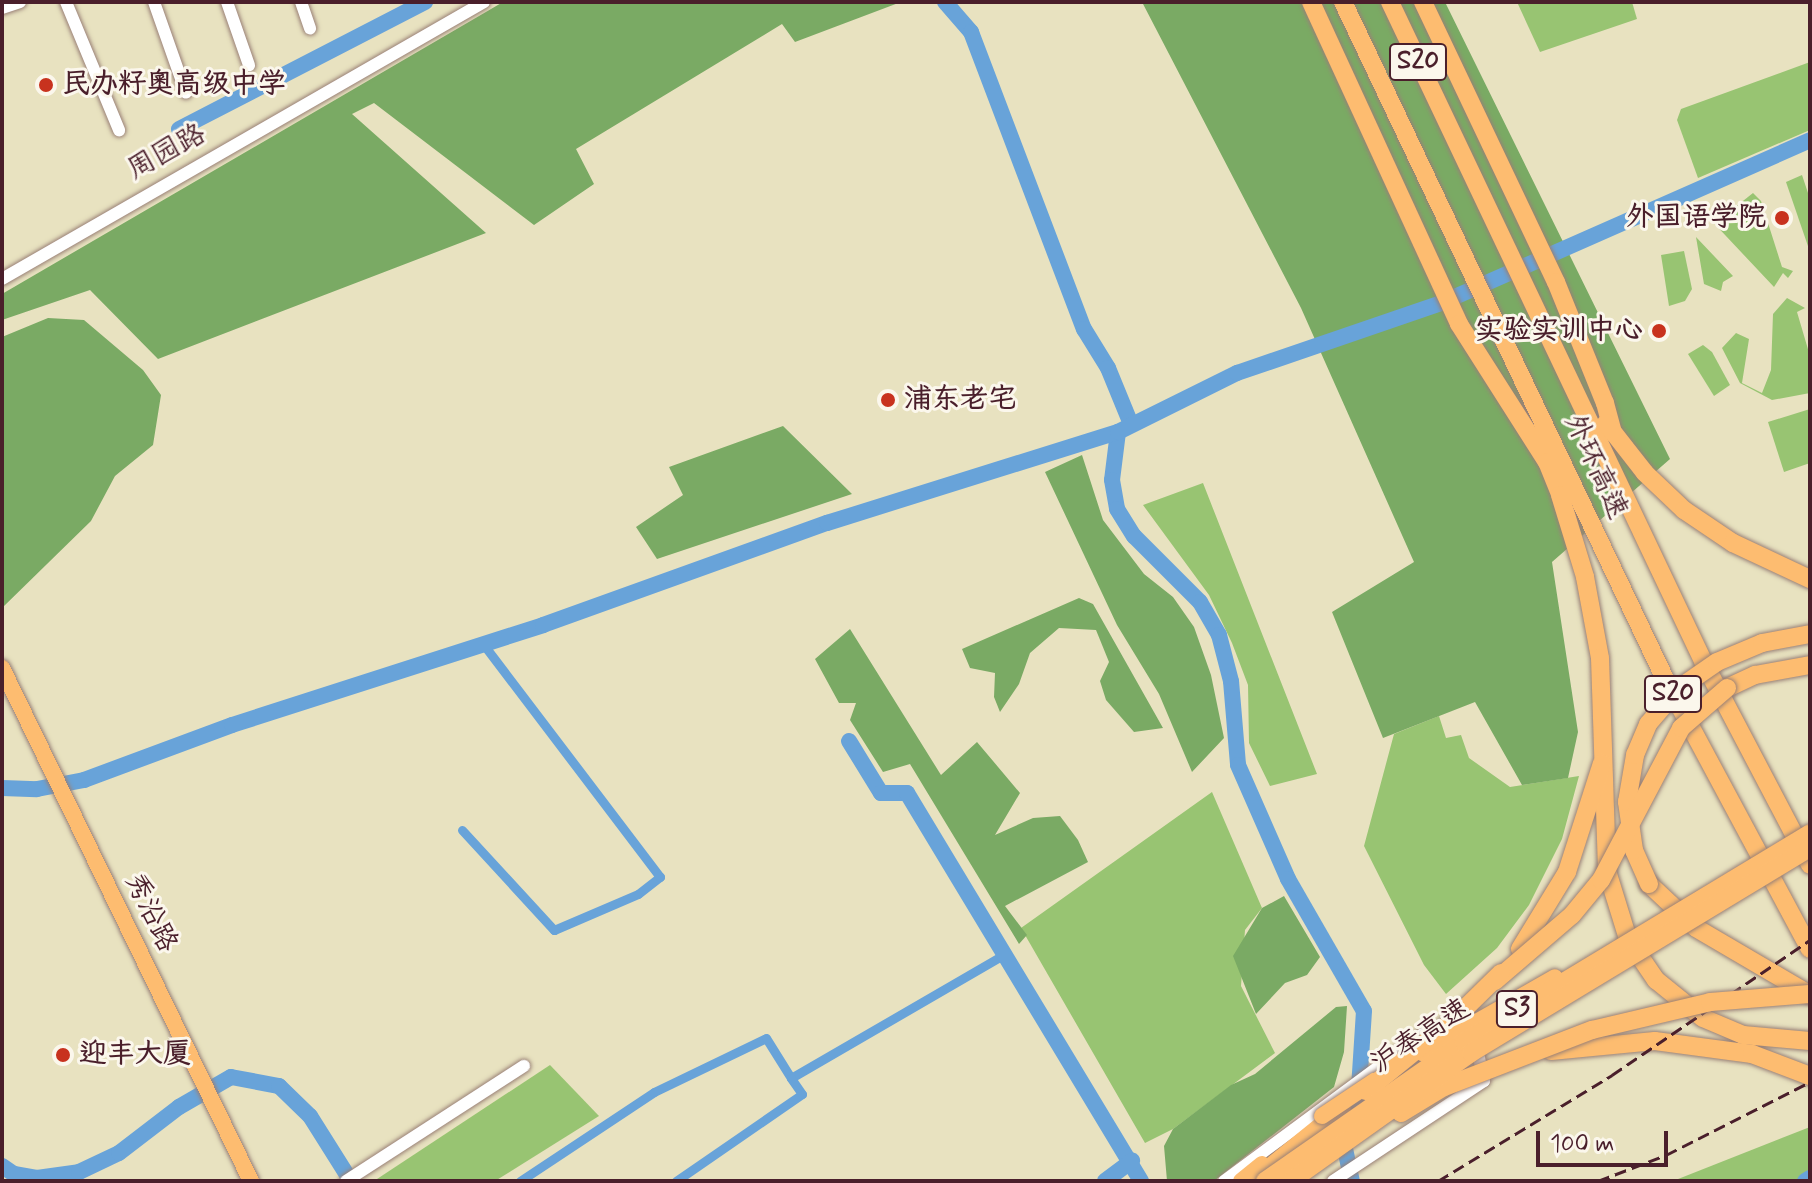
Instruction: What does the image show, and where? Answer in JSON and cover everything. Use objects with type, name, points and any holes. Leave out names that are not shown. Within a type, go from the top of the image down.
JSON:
[{"type":"highway","points":[[1311,2],[1459,324],[1547,462],[1594,620],[1604,756],[1607,871],[1613,901],[1636,953],[1669,992],[1721,1027],[1764,1039],[1810,1041]]},
{"type":"highway","name":"外环高速","points":[[1343,2],[1699,747],[1810,949]]},
{"type":"highway","name":"外环高速","points":[[1390,2],[1703,661],[1810,865]]},
{"type":"highway","points":[[1423,2],[1556,282],[1605,403],[1613,433]]},
{"type":"highway","points":[[1557,354],[1574,367],[1613,433],[1663,491],[1708,528],[1810,579]]},
{"type":"highway","points":[[1547,462],[1548,433]]},
{"type":"highway","points":[[1810,634],[1762,643],[1717,662],[1678,689],[1648,724],[1632,763],[1627,802],[1634,850],[1649,884],[1685,920],[1810,995]]},
{"type":"highway","points":[[1253,1181],[1572,915],[1601,880],[1681,728],[1703,706],[1755,675],[1810,665]]},
{"type":"highway","points":[[1495,981],[1567,872],[1604,756]]},
{"type":"highway","points":[[1783,857],[1810,833]]},
{"type":"highway","points":[[1783,857],[1810,851]]},
{"type":"highway","name":"沪奉高速","points":[[1265,1181],[1464,1042],[1783,857]]},
{"type":"highway","name":"沪奉高速","points":[[1288,1181],[1471,1053],[1783,857]]},
{"type":"highway","points":[[1305,1181],[1388,1120],[1444,1087],[1501,1064],[1649,1014],[1710,1002],[1810,995]]},
{"type":"highway","points":[[1501,1064],[1560,1049],[1655,1041],[1752,1054],[1810,1076]]},
{"type":"main road","name":"秀沿路","points":[[2,668],[251,1181]]},
{"type":"main road","points":[[1241,1181],[1321,1112],[1810,825]]},
{"type":"main road","points":[[1288,1181],[1315,1158],[1810,851]]},
{"type":"street","points":[[2,8],[20,2]]},
{"type":"street","points":[[66,2],[119,130]]},
{"type":"street","points":[[154,2],[186,93]]},
{"type":"street","points":[[227,2],[249,65]]},
{"type":"street","points":[[301,2],[310,28]]},
{"type":"street","name":"周园路","points":[[2,279],[484,2]]},
{"type":"street","points":[[1224,1181],[1453,1013],[1477,1043],[1484,1081],[1392,1139],[1333,1181]]},
{"type":"street","points":[[346,1181],[524,1066]]},
{"type":"green space","points":[[503,2],[901,2],[795,42],[782,24],[576,149],[594,184],[534,225],[374,103],[352,114],[486,233],[158,359],[90,290],[2,320],[2,294]]},
{"type":"green space","points":[[1142,2],[1445,2],[1670,459],[1552,562],[1578,732],[1568,778],[1522,785],[1475,702],[1383,738],[1332,612],[1414,562],[1301,308]]},
{"type":"green space","points":[[1517,2],[1632,2],[1637,19],[1540,52]]},
{"type":"green space","points":[[1810,62],[1810,130],[1698,178],[1677,120],[1681,109]]},
{"type":"green space","points":[[1802,175],[1810,199],[1810,252],[1786,182]]},
{"type":"green space","points":[[1753,193],[1761,201],[1782,267],[1793,271],[1788,278],[1783,273],[1774,287],[1710,219],[1724,216]]},
{"type":"green space","points":[[1696,237],[1733,276],[1723,282],[1721,291],[1704,284]]},
{"type":"green space","points":[[1684,251],[1692,289],[1685,301],[1669,306],[1661,255]]},
{"type":"green space","points":[[1787,298],[1805,308],[1797,312],[1810,356],[1810,393],[1772,400],[1740,383],[1722,348],[1736,333],[1749,339],[1742,383],[1762,393],[1771,370],[1773,314]]},
{"type":"green space","points":[[48,318],[84,320],[143,370],[161,395],[153,445],[115,476],[91,521],[2,608],[2,337]]},
{"type":"green space","points":[[1703,345],[1712,352],[1730,385],[1714,396],[1688,354]]},
{"type":"green space","points":[[1810,409],[1810,463],[1784,472],[1768,422]]},
{"type":"green space","points":[[783,426],[852,494],[657,559],[636,527],[683,495],[669,467]]},
{"type":"green space","points":[[1082,455],[1103,520],[1144,574],[1173,597],[1194,627],[1211,675],[1224,738],[1192,772],[1159,694],[1117,625],[1045,472]]},
{"type":"green space","points":[[1203,483],[1317,774],[1270,786],[1249,743],[1248,685],[1232,643],[1209,595],[1143,505]]},
{"type":"green space","points":[[1079,598],[1093,604],[1163,728],[1134,732],[1106,700],[1100,681],[1109,662],[1096,630],[1059,628],[1030,653],[1019,684],[1000,712],[994,697],[995,673],[970,668],[962,649]]},
{"type":"green space","points":[[850,629],[941,775],[977,742],[1020,793],[995,835],[1033,818],[1060,816],[1078,840],[1088,862],[1005,906],[1027,935],[1019,944],[910,764],[883,772],[850,720],[856,703],[839,703],[815,659]]},
{"type":"green space","points":[[1439,716],[1446,738],[1461,735],[1469,758],[1510,787],[1579,776],[1562,839],[1529,905],[1497,948],[1446,994],[1424,965],[1364,846],[1394,734]]},
{"type":"green space","points":[[1212,792],[1262,908],[1245,930],[1241,986],[1275,1053],[1173,1129],[1145,1143],[1021,928]]},
{"type":"green space","points":[[1284,896],[1320,957],[1307,975],[1285,983],[1256,1014],[1233,956],[1262,908]]},
{"type":"green space","points":[[1347,1006],[1344,1052],[1334,1087],[1214,1181],[1167,1181],[1164,1146],[1173,1129],[1231,1085],[1255,1074],[1336,1007]]},
{"type":"green space","points":[[550,1065],[599,1116],[495,1181],[374,1181]]},
{"type":"green space","points":[[1810,1127],[1810,1181],[1673,1181]]},
{"type":"waterway","points":[[179,129],[425,2]]},
{"type":"waterway","points":[[945,2],[971,32],[1084,329],[1108,368],[1131,424]]},
{"type":"waterway","points":[[2,788],[37,789],[84,780],[232,725],[543,625],[827,523],[1118,432],[1237,373],[1441,303],[1810,140]]},
{"type":"waterway","points":[[1118,432],[1112,480],[1117,509],[1134,536],[1200,602],[1219,635],[1231,681],[1238,765],[1288,879],[1364,1011],[1359,1088],[1344,1144],[1352,1181]]},
{"type":"waterway","points":[[462,830],[554,930],[638,894],[660,877],[484,645]]},
{"type":"waterway","points":[[849,741],[881,793],[907,793],[1141,1181]]},
{"type":"waterway","points":[[520,1181],[654,1092],[766,1038],[791,1078],[1005,954]]},
{"type":"waterway","points":[[2,1166],[14,1174],[37,1178],[79,1172],[119,1153],[179,1107],[231,1077],[279,1086],[310,1116],[351,1181]]},
{"type":"waterway","points":[[676,1181],[802,1094],[791,1078]]},
{"type":"waterway","points":[[1105,1181],[1132,1161]]},
{"type":"waterway","points":[[1805,1181],[1810,1178]]},
{"type":"railway","points":[[1438,1181],[1612,1075],[1810,940]]},
{"type":"railway","points":[[1598,1181],[1666,1155],[1810,1082]]},
{"type":"place","name":"民办籽奥高级中学","points":[[46,85]]},
{"type":"place","name":"外国语学院","points":[[1782,218]]},
{"type":"place","name":"实验实训中心","points":[[1659,331]]},
{"type":"place","name":"浦东老宅","points":[[888,400]]},
{"type":"place","name":"迎丰大厦","points":[[63,1055]]}]
